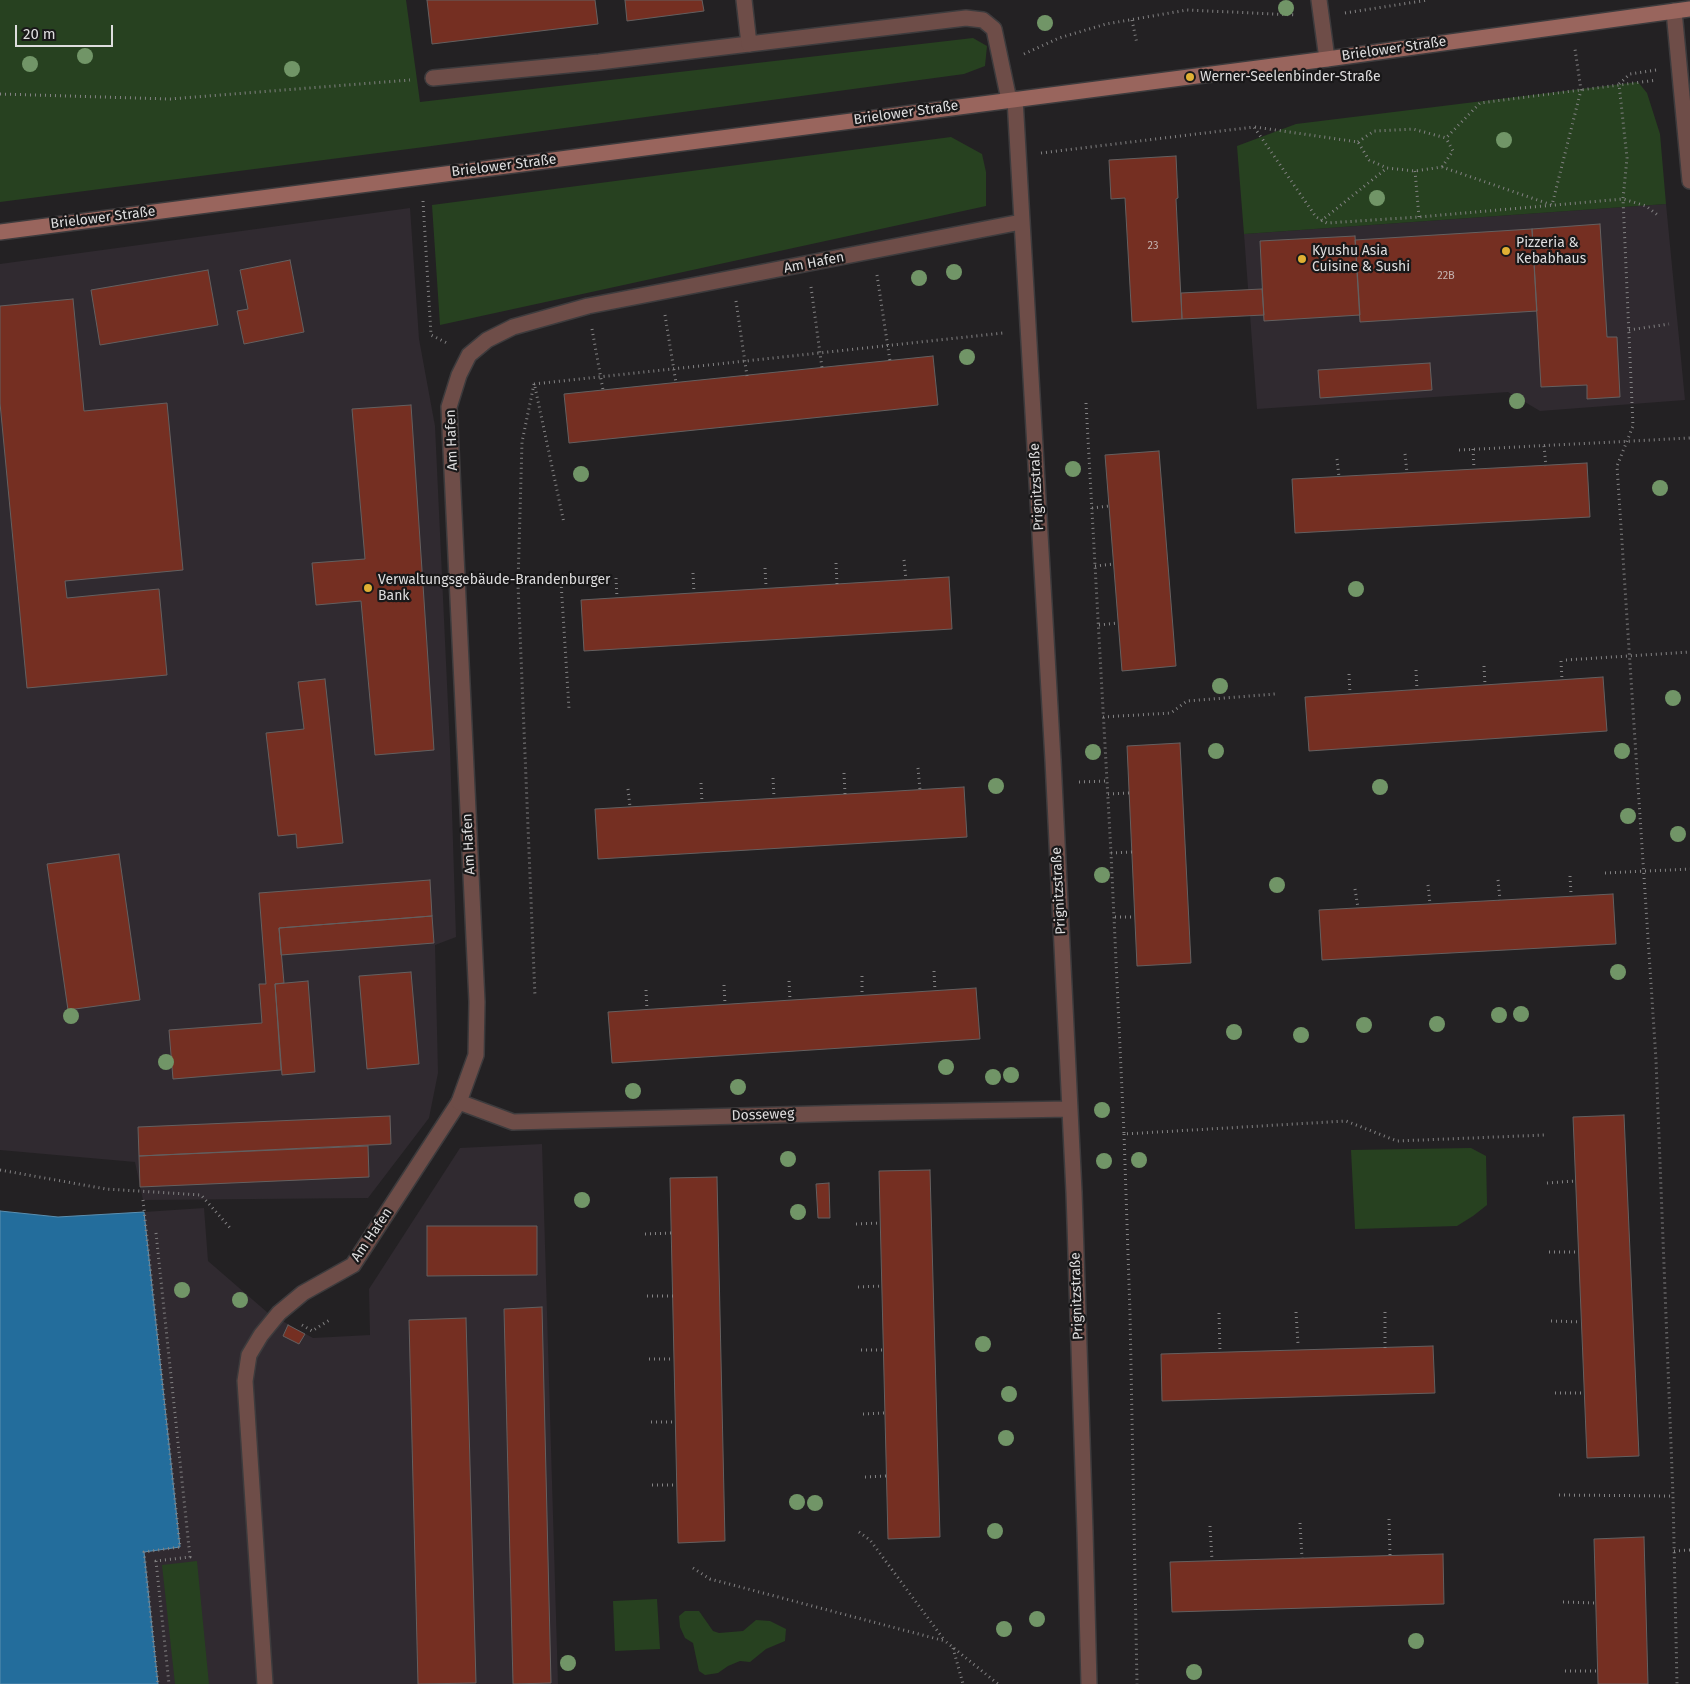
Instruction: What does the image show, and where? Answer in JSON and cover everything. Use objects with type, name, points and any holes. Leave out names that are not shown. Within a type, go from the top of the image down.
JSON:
[{"type":"main road","name":"Brielower Straße","points":[[0,232],[1327,59],[1690,9]]},
{"type":"street","points":[[744,0],[749,44]]},
{"type":"street","points":[[1319,0],[1327,59]]},
{"type":"street","points":[[1674,11],[1690,181]]},
{"type":"street","points":[[433,78],[598,62],[966,18],[984,20],[994,29],[1001,64],[1012,99]]},
{"type":"street","name":"Prignitzstraße","points":[[1012,99],[1028,331],[1053,760],[1074,1192],[1085,1511],[1088,1684]]},
{"type":"street","name":"Am Hafen","points":[[265,1684],[245,1381],[249,1355],[273,1319],[303,1294],[354,1265],[459,1102],[476,1055],[477,1002],[450,407],[459,375],[469,355],[488,340],[513,327],[588,306],[1021,222]]},
{"type":"street","name":"Dosseweg","points":[[459,1102],[513,1122],[862,1112],[1069,1110]]},
{"type":"path","points":[[1001,64],[1059,38],[1106,24],[1187,10],[1321,17],[1428,0]]},
{"type":"path","points":[[1132,20],[1137,44]]},
{"type":"path","points":[[1552,205],[1581,90],[1572,25]]},
{"type":"path","points":[[1446,138],[1480,103],[1681,77]]},
{"type":"path","points":[[0,94],[170,99],[433,78]]},
{"type":"path","points":[[1619,84],[1627,158],[1623,199],[1633,426],[1617,466],[1656,1060],[1673,1496],[1676,1684]]},
{"type":"path","points":[[1254,127],[1316,216],[1321,221],[1327,223],[1623,199],[1646,206],[1659,216]]},
{"type":"path","points":[[1017,156],[1254,127],[1358,142],[1374,130],[1413,128],[1446,138],[1453,151],[1442,166]]},
{"type":"path","points":[[1358,142],[1369,160],[1387,168],[1415,171],[1442,166],[1552,205]]},
{"type":"path","points":[[1321,221],[1387,168]]},
{"type":"path","points":[[1415,171],[1419,217]]},
{"type":"path","points":[[424,210],[431,334],[469,355]]},
{"type":"path","points":[[874,252],[890,361]]},
{"type":"path","points":[[807,264],[822,368]]},
{"type":"path","points":[[733,278],[747,376]]},
{"type":"path","points":[[662,292],[676,383]]},
{"type":"path","points":[[588,306],[603,390]]},
{"type":"path","points":[[1629,330],[1669,324]]},
{"type":"path","points":[[534,384],[1028,331]]},
{"type":"path","points":[[534,384],[564,523]]},
{"type":"path","points":[[534,384],[522,442],[518,584],[535,997]]},
{"type":"path","points":[[1086,403],[1108,794],[1124,1134],[1130,1313],[1137,1684]]},
{"type":"path","points":[[1459,450],[1690,438]]},
{"type":"path","points":[[1544,446],[1546,466]]},
{"type":"path","points":[[1473,449],[1474,469]]},
{"type":"path","points":[[1405,454],[1407,473]]},
{"type":"path","points":[[1337,459],[1339,477]]},
{"type":"path","points":[[1092,508],[1109,506]]},
{"type":"path","points":[[904,560],[906,580]]},
{"type":"path","points":[[836,563],[837,584]]},
{"type":"path","points":[[1095,566],[1114,564]]},
{"type":"path","points":[[765,568],[766,586]]},
{"type":"path","points":[[692,573],[694,593]]},
{"type":"path","points":[[616,578],[617,598]]},
{"type":"path","points":[[561,582],[569,709]]},
{"type":"path","points":[[1099,625],[1118,623]]},
{"type":"path","points":[[1566,660],[1690,652]]},
{"type":"path","points":[[1561,661],[1562,680]]},
{"type":"path","points":[[1484,666],[1485,685]]},
{"type":"path","points":[[1416,670],[1417,690]]},
{"type":"path","points":[[1349,674],[1350,694]]},
{"type":"path","points":[[1103,718],[1171,713],[1188,701],[1275,694]]},
{"type":"path","points":[[918,768],[920,790]]},
{"type":"path","points":[[844,773],[845,794]]},
{"type":"path","points":[[773,778],[774,798]]},
{"type":"path","points":[[701,783],[702,803]]},
{"type":"path","points":[[628,788],[630,807]]},
{"type":"path","points":[[1108,794],[1128,793]]},
{"type":"path","points":[[1111,853],[1132,852]]},
{"type":"path","points":[[1605,873],[1690,869]]},
{"type":"path","points":[[1570,876],[1571,893]]},
{"type":"path","points":[[1498,880],[1500,900]]},
{"type":"path","points":[[1428,885],[1430,904]]},
{"type":"path","points":[[1356,889],[1358,908]]},
{"type":"path","points":[[1114,918],[1134,917]]},
{"type":"path","points":[[934,971],[935,991]]},
{"type":"path","points":[[862,976],[862,996]]},
{"type":"path","points":[[789,981],[790,1000]]},
{"type":"path","points":[[724,985],[725,1004]]},
{"type":"path","points":[[646,990],[647,1010]]},
{"type":"path","points":[[1124,1134],[1346,1121],[1398,1141],[1545,1135]]},
{"type":"path","points":[[0,1170],[106,1189],[200,1195],[231,1229]]},
{"type":"path","points":[[1547,1182],[1575,1181]]},
{"type":"path","points":[[143,1200],[180,1546],[144,1552],[158,1684]]},
{"type":"path","points":[[856,1224],[880,1223]]},
{"type":"path","points":[[156,1233],[190,1557],[156,1561],[169,1684]]},
{"type":"path","points":[[645,1234],[671,1233]]},
{"type":"path","points":[[1549,1252],[1578,1252]]},
{"type":"path","points":[[858,1287],[882,1286]]},
{"type":"path","points":[[647,1296],[672,1296]]},
{"type":"path","points":[[1296,1312],[1298,1344]]},
{"type":"path","points":[[1385,1312],[1385,1348]]},
{"type":"path","points":[[1218,1313],[1220,1352]]},
{"type":"path","points":[[1551,1322],[1581,1322]]},
{"type":"path","points":[[861,1350],[883,1350]]},
{"type":"path","points":[[649,1359],[674,1359]]},
{"type":"path","points":[[1554,1393],[1584,1393]]},
{"type":"path","points":[[863,1414],[885,1413]]},
{"type":"path","points":[[650,1422],[676,1422]]},
{"type":"path","points":[[865,1477],[887,1476]]},
{"type":"path","points":[[652,1485],[677,1485]]},
{"type":"path","points":[[1559,1495],[1673,1496]]},
{"type":"path","points":[[1389,1520],[1390,1555]]},
{"type":"path","points":[[1300,1523],[1302,1558]]},
{"type":"path","points":[[1210,1526],[1212,1560]]},
{"type":"path","points":[[859,1532],[870,1540],[945,1641],[998,1684]]},
{"type":"path","points":[[1674,1550],[1690,1550]]},
{"type":"path","points":[[693,1568],[710,1579],[945,1641]]},
{"type":"path","points":[[1563,1602],[1596,1603]]},
{"type":"path","points":[[953,1648],[963,1684]]},
{"type":"path","points":[[1565,1671],[1598,1671]]},
{"type":"shaded area","points":[[1666,204],[1685,400],[1540,411],[1508,392],[1257,409],[1244,234]]},
{"type":"shaded area","points":[[410,208],[419,339],[435,426],[450,748],[456,937],[435,945],[438,1073],[429,1118],[368,1198],[143,1200],[135,1162],[0,1150],[0,264]]},
{"type":"shaded area","points":[[542,1144],[558,1684],[158,1684],[144,1552],[180,1547],[144,1212],[204,1208],[208,1261],[268,1313],[313,1338],[370,1335],[369,1289],[460,1148]]},
{"type":"green space","points":[[0,0],[406,0],[420,102],[973,38],[987,46],[985,66],[964,74],[0,202]]},
{"type":"green space","points":[[1638,82],[1647,93],[1660,134],[1666,204],[1244,234],[1237,146],[1296,124]]},
{"type":"green space","points":[[951,137],[982,154],[986,172],[986,206],[440,325],[432,205]]},
{"type":"green space","points":[[1471,1148],[1486,1156],[1487,1205],[1473,1216],[1457,1226],[1355,1229],[1351,1150]]},
{"type":"green space","points":[[197,1561],[209,1684],[175,1684],[162,1565]]},
{"type":"green space","points":[[657,1599],[660,1649],[615,1651],[613,1601]]},
{"type":"green space","points":[[685,1611],[699,1611],[713,1631],[719,1633],[743,1631],[756,1620],[770,1621],[786,1629],[785,1641],[766,1649],[750,1662],[740,1661],[718,1673],[705,1675],[699,1671],[693,1643],[685,1638],[680,1627],[679,1616]]},
{"type":"water","points":[[0,1211],[58,1217],[144,1212],[180,1547],[144,1552],[158,1684],[0,1684]]},
{"type":"building","points":[[427,0],[595,0],[598,24],[432,44]]},
{"type":"building","points":[[625,0],[702,0],[704,11],[627,21]]},
{"type":"building","points":[[1176,156],[1178,198],[1176,199],[1182,319],[1132,322],[1125,198],[1111,199],[1109,160]]},
{"type":"building","points":[[1600,224],[1607,337],[1617,337],[1620,397],[1587,399],[1587,385],[1541,387],[1532,229]]},
{"type":"building","points":[[1532,229],[1537,311],[1360,322],[1355,240]]},
{"type":"building","points":[[1355,236],[1360,315],[1264,321],[1260,241]]},
{"type":"building","points":[[290,260],[304,332],[244,344],[237,311],[248,309],[240,270]]},
{"type":"building","points":[[208,270],[218,325],[100,345],[91,290]]},
{"type":"building","points":[[1262,289],[1264,315],[1182,319],[1181,293]]},
{"type":"building","points":[[73,299],[84,411],[167,403],[183,570],[65,581],[67,598],[159,589],[167,675],[27,688],[0,403],[0,306]]},
{"type":"building","points":[[933,356],[938,405],[569,443],[564,394]]},
{"type":"building","points":[[1430,363],[1432,390],[1320,398],[1318,370]]},
{"type":"building","name":"Verwaltungsgebäude-Brandenburger Bank","points":[[411,405],[434,750],[375,755],[361,601],[316,605],[312,563],[365,559],[352,409]]},
{"type":"building","points":[[1159,451],[1176,666],[1122,671],[1105,455]]},
{"type":"building","points":[[1587,463],[1590,517],[1295,533],[1292,479]]},
{"type":"building","points":[[949,577],[952,629],[584,651],[581,600]]},
{"type":"building","points":[[1603,677],[1607,731],[1309,751],[1305,697]]},
{"type":"building","points":[[325,679],[343,843],[297,848],[296,834],[278,836],[266,733],[304,729],[298,682]]},
{"type":"building","points":[[1180,743],[1191,963],[1137,966],[1127,746]]},
{"type":"building","points":[[964,787],[967,837],[598,859],[595,809]]},
{"type":"building","points":[[119,854],[140,1000],[68,1010],[47,864]]},
{"type":"building","points":[[430,880],[432,916],[279,928],[284,983],[275,984],[281,1070],[173,1079],[169,1030],[262,1023],[259,984],[266,984],[259,893]]},
{"type":"building","points":[[1613,894],[1616,944],[1322,960],[1319,910]]},
{"type":"building","points":[[432,916],[434,943],[281,955],[279,928]]},
{"type":"building","points":[[411,972],[419,1064],[367,1069],[359,976]]},
{"type":"building","points":[[308,981],[315,1072],[282,1075],[275,984]]},
{"type":"building","points":[[976,988],[980,1039],[612,1063],[608,1012]]},
{"type":"building","points":[[1624,1115],[1639,1456],[1587,1458],[1573,1117]]},
{"type":"building","points":[[390,1116],[391,1144],[139,1156],[138,1127]]},
{"type":"building","points":[[368,1146],[369,1177],[140,1187],[139,1156]]},
{"type":"building","points":[[930,1170],[940,1537],[888,1539],[879,1171]]},
{"type":"building","points":[[717,1177],[725,1541],[678,1543],[670,1178]]},
{"type":"building","points":[[829,1183],[830,1218],[818,1218],[816,1184]]},
{"type":"building","points":[[427,1226],[537,1226],[537,1275],[427,1276]]},
{"type":"building","points":[[542,1307],[551,1683],[513,1684],[504,1309]]},
{"type":"building","points":[[466,1318],[476,1683],[418,1684],[409,1320]]},
{"type":"building","points":[[288,1325],[305,1334],[299,1344],[283,1336]]},
{"type":"building","points":[[1433,1346],[1435,1393],[1162,1401],[1161,1354]]},
{"type":"building","points":[[1644,1537],[1648,1684],[1598,1684],[1594,1539]]},
{"type":"building","points":[[1443,1554],[1444,1604],[1172,1612],[1170,1562]]},
{"type":"place","name":"Werner-Seelenbinder-Straße","points":[[1190,77]]},
{"type":"place","name":"Pizzeria & Kebabhaus","points":[[1506,251]]},
{"type":"place","name":"Kyushu Asia Cuisine & Sushi","points":[[1302,259]]},
{"type":"place","name":"Verwaltungsgebäude-Brandenburger Bank","points":[[368,588]]}]
